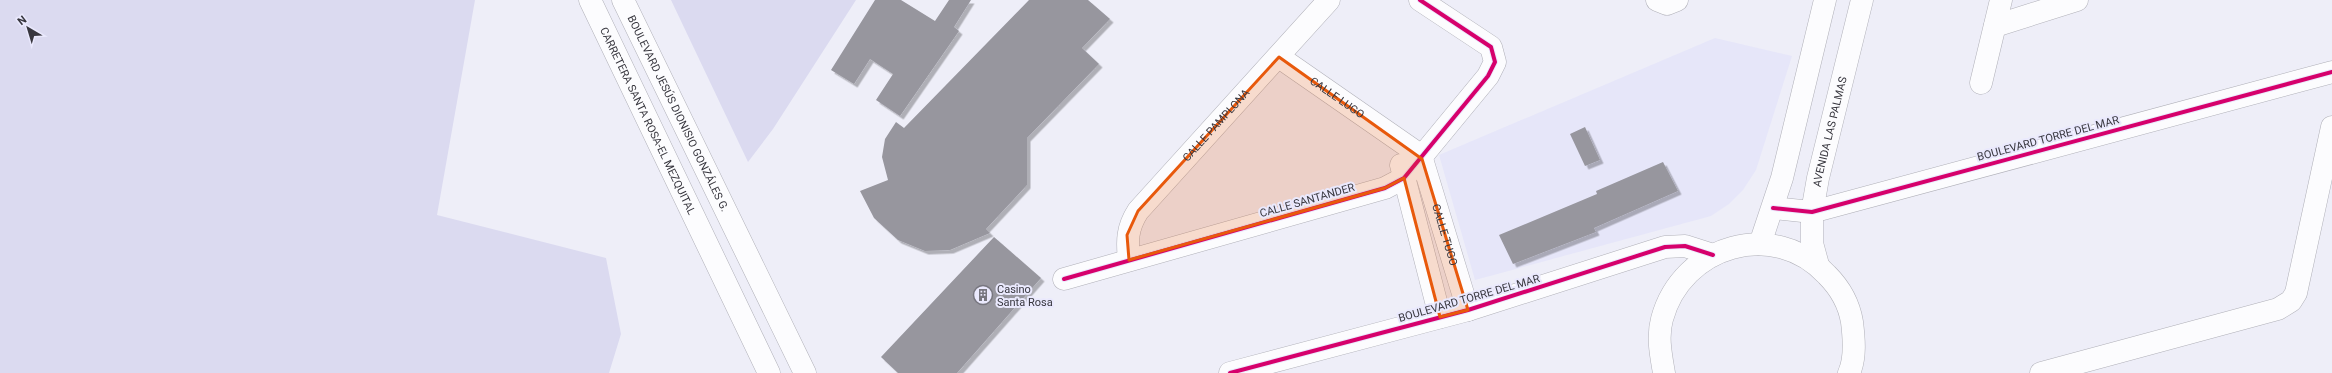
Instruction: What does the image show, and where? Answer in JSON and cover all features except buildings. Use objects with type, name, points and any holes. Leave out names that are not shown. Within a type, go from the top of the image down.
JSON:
[{"type":"street","name":"CARRETERA SANTA ROSA-EL MEZQUITAL","points":[[590,0],[769,373]]},
{"type":"street","name":"BOULEVARD JESÚS DIONISIO GONZÁLES G.","points":[[623,0],[805,373]]},
{"type":"street","name":"CALLE PAMPLONA","points":[[1129,260],[1127,235],[1131,222],[1138,211],[1329,0]]},
{"type":"street","name":"CALLE SANTANDER","points":[[1064,279],[1385,188],[1404,178],[1422,159],[1494,68],[1495,55],[1491,47],[1483,40],[1420,0]]},
{"type":"street","points":[[1760,244],[1782,178],[1825,0]]},
{"type":"street","name":"AVENIDA LAS PALMAS","points":[[1818,265],[1812,243],[1812,212],[1818,178],[1862,0]]},
{"type":"street","points":[[1981,83],[2001,0]]},
{"type":"street","points":[[1995,26],[2077,0]]},
{"type":"street","name":"CALLE LUGO","points":[[1279,57],[1396,138],[1422,159]]},
{"type":"street","name":"BOULEVARD TORRE DEL MAR","points":[[1773,208],[1812,212],[2330,72]]},
{"type":"street","points":[[2041,373],[2278,309],[2291,301],[2296,293],[2332,127]]},
{"type":"street","points":[[1396,138],[1404,178],[1440,317]]},
{"type":"street","name":"CALLE TUGO","points":[[1422,159],[1468,310]]},
{"type":"street","points":[[1420,241],[1444,233]]},
{"type":"street","points":[[1664,373],[1659,348],[1661,327],[1672,293],[1690,271],[1713,255],[1736,246],[1760,244],[1781,246],[1800,254],[1818,265],[1838,286],[1851,312],[1855,342],[1850,372]]},
{"type":"street","name":"BOULEVARD TORRE DEL MAR","points":[[1230,373],[1468,310],[1665,247],[1685,246],[1713,255]]},
{"type":"highlighted area","points":[[1279,57],[1422,159],[1468,310],[1440,317],[1404,178],[1385,188],[1129,260],[1127,235],[1138,211]]},
{"type":"shaded area","points":[[0,0],[475,0],[437,215],[606,258],[621,334],[609,373],[0,373]]},
{"type":"shaded area","points":[[671,0],[856,0],[773,129],[748,162]]},
{"type":"shaded area","points":[[1715,38],[1792,56],[1756,170],[1743,190],[1729,204],[1711,216],[1475,280],[1439,155]]},
{"type":"cycle path","points":[[1064,279],[1385,188],[1404,178],[1488,76],[1495,62],[1491,47],[1420,0]]},
{"type":"cycle path","points":[[1773,208],[1812,212],[2332,72]]},
{"type":"cycle path","points":[[1230,373],[1468,310],[1665,247],[1685,246],[1713,255]]},
{"type":"place","name":"Casino Santa Rosa","points":[[983,295]]}]
